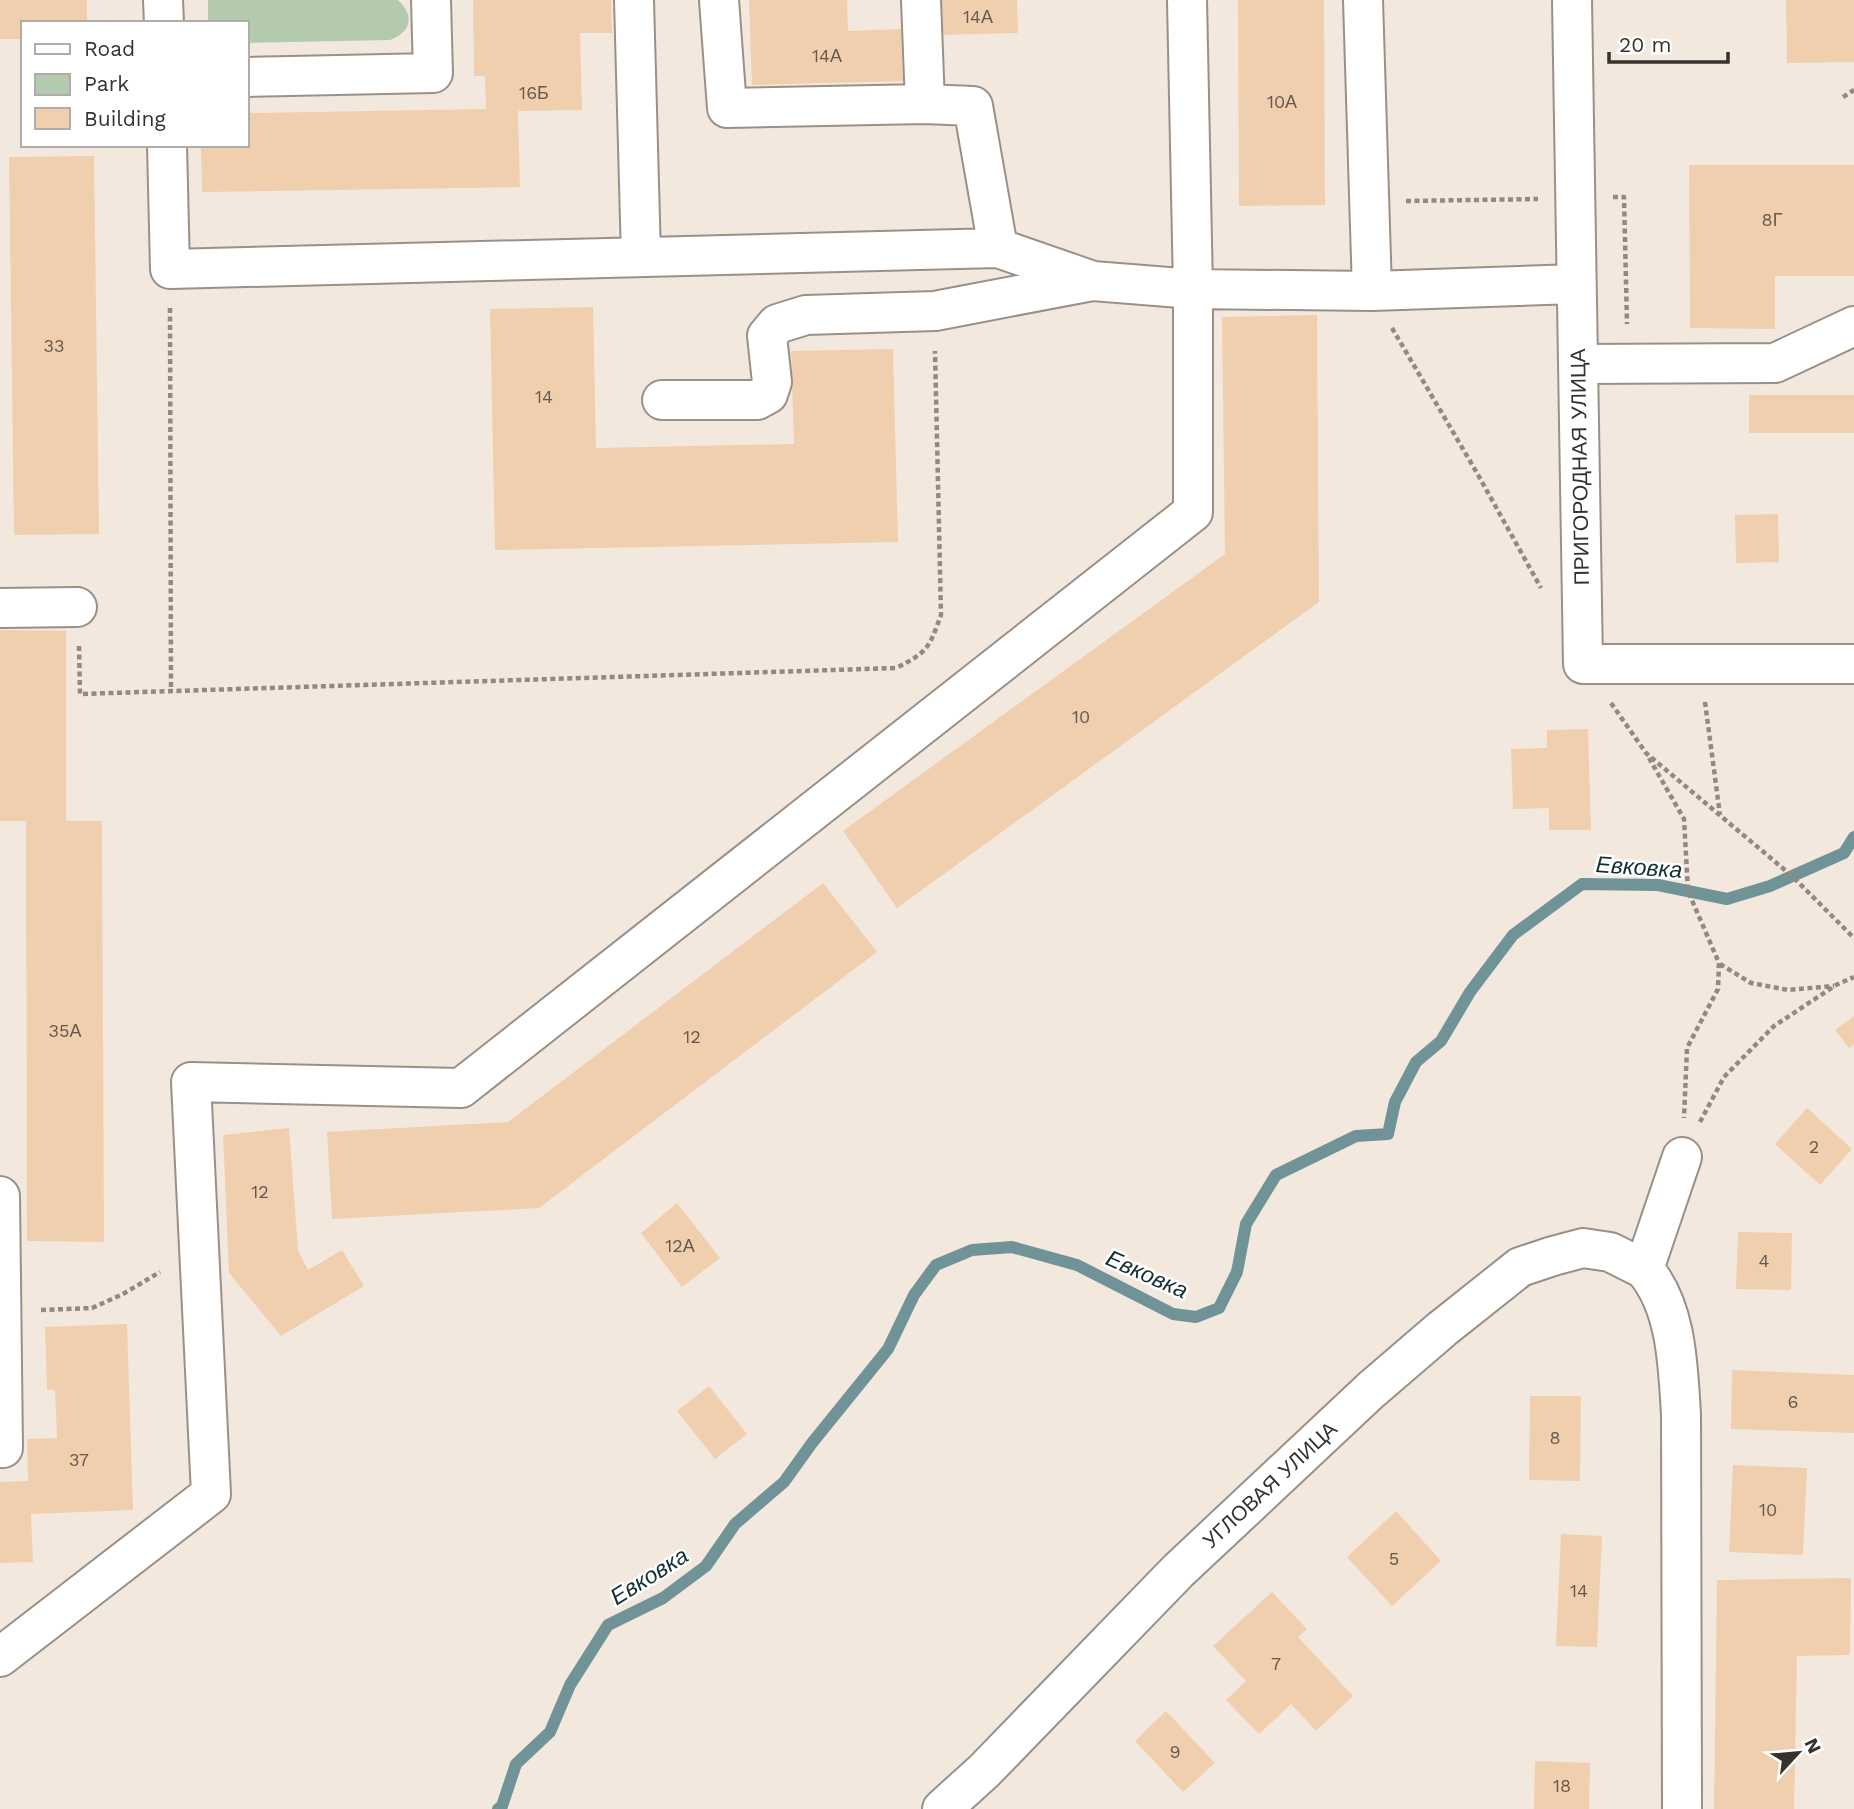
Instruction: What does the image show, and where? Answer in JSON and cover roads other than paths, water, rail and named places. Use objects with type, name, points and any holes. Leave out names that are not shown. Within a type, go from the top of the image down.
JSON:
[{"type":"street","points":[[163,0],[164,21]]},
{"type":"street","points":[[248,77],[433,73],[431,0]]},
{"type":"street","points":[[635,0],[641,257]]},
{"type":"street","points":[[719,0],[727,108],[925,104],[973,106],[998,247]]},
{"type":"street","points":[[922,0],[925,104]]},
{"type":"street","points":[[0,1657],[211,1494],[191,1082],[461,1088],[1193,512],[1193,289],[1187,0]]},
{"type":"street","points":[[1363,0],[1372,291]]},
{"type":"street","name":"ПРИГОРОДНАЯ УЛИЦА","points":[[1572,0],[1583,664],[1854,664]]},
{"type":"street","points":[[167,147],[170,269],[998,247],[1093,281],[1193,289],[1372,291],[1576,284]]},
{"type":"street","points":[[662,400],[757,400],[768,394],[772,382],[767,336],[777,324],[806,315],[935,311],[1093,281]]},
{"type":"street","points":[[1578,364],[1775,363],[1854,326]]},
{"type":"street","points":[[0,608],[78,607]]},
{"type":"street","points":[[1682,1157],[1644,1269],[1656,1283],[1664,1305],[1673,1336],[1679,1375],[1682,1809]]},
{"type":"street","points":[[0,1196],[3,1448],[0,1448]]},
{"type":"street","name":"УГЛОВАЯ УЛИЦА","points":[[942,1809],[984,1771],[1178,1571],[1350,1409],[1442,1329],[1520,1267],[1583,1248],[1609,1252],[1644,1269]]},
{"type":"waterway","name":"Евковка","points":[[498,1809],[502,1806],[516,1764],[550,1732],[570,1685],[608,1625],[663,1598],[706,1566],[735,1524],[784,1482],[888,1349],[914,1295],[936,1265],[972,1250],[1012,1247],[1077,1265],[1173,1314],[1196,1317],[1219,1308],[1237,1272],[1246,1224],[1276,1175],[1356,1136],[1388,1134],[1395,1102],[1416,1062],[1441,1041],[1470,992],[1513,935],[1582,884],[1658,885],[1727,899],[1770,886],[1844,853],[1854,837]]}]
